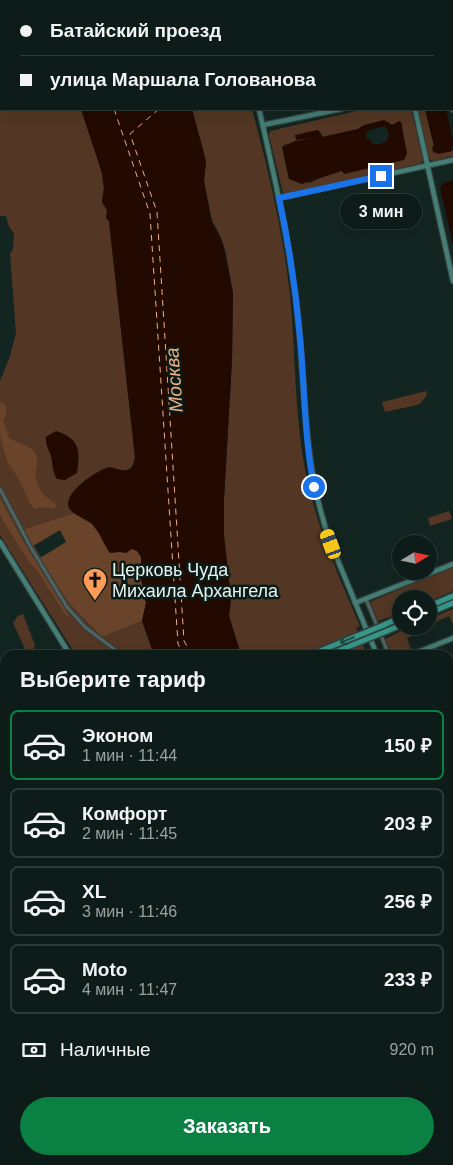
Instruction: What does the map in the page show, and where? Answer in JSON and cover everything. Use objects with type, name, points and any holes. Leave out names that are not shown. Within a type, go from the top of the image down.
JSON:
[{"type":"main road","points":[[258,110],[279,198],[294,286],[312,477],[324,526],[375,650]]},
{"type":"main road","points":[[263,126],[336,110]]},
{"type":"main road","points":[[414,110],[453,281]]},
{"type":"main road","points":[[279,198],[453,160]]},
{"type":"main road","points":[[0,542],[67,650]]},
{"type":"main road","points":[[355,604],[453,564]]},
{"type":"main road","points":[[437,603],[453,596]]},
{"type":"main road","points":[[437,610],[453,603]]},
{"type":"main road","points":[[322,650],[392,621]]},
{"type":"main road","points":[[340,650],[392,629]]},
{"type":"main road","points":[[423,650],[453,638]]},
{"type":"street","points":[[0,489],[30,546],[67,607],[85,627],[115,650]]},
{"type":"street","points":[[366,599],[387,650]]},
{"type":"shaded area","points":[[0,110],[81,110],[102,173],[104,189],[102,202],[107,210],[106,218],[109,221],[135,457],[132,467],[129,469],[123,470],[110,467],[70,509],[74,513],[24,529],[68,602],[102,637],[142,621],[152,650],[73,650],[0,535],[0,381],[10,356],[16,333],[10,254],[13,249],[14,233],[9,227],[6,216],[0,216]]},
{"type":"shaded area","points":[[192,110],[252,110],[264,154],[287,272],[303,460],[324,538],[360,626],[356,628],[365,650],[239,650],[229,616],[231,599],[224,536],[233,293],[226,253],[220,235],[212,220],[204,181],[206,161]]},
{"type":"shaded area","points":[[361,110],[411,110],[423,160],[420,164],[292,193],[283,193],[269,135],[270,131]],"holes":[[[388,122],[392,125],[401,122],[407,154],[344,174],[343,170],[325,175],[310,183],[289,179],[282,147],[284,145],[312,138],[320,131],[322,137],[358,129],[364,125]]]},
{"type":"shaded area","points":[[418,110],[425,110],[434,146],[450,152],[453,150],[453,156],[433,161],[429,159]]},
{"type":"shaded area","points":[[389,204],[391,211],[374,214],[376,222],[357,226],[354,211],[367,208],[369,216],[371,215],[370,208]]},
{"type":"shaded area","points":[[426,391],[427,395],[421,403],[385,412],[382,402]]},
{"type":"shaded area","points":[[0,403],[3,403],[6,407],[3,421],[9,438],[28,447],[36,454],[36,481],[43,494],[56,504],[55,509],[40,507],[36,509],[32,507],[18,478],[7,461],[0,434]]},
{"type":"shaded area","points":[[0,498],[20,536],[69,615],[65,614],[4,522],[0,514]]},
{"type":"shaded area","points":[[449,511],[452,519],[430,526],[428,518]]},
{"type":"shaded area","points":[[74,513],[92,524],[98,532],[137,551],[141,557],[141,579],[146,603],[142,621],[102,637],[68,602],[40,558],[66,542],[60,530],[33,546],[24,529]]},
{"type":"shaded area","points":[[453,567],[453,591],[437,598],[437,590],[397,590],[419,580],[438,580],[438,573]]},
{"type":"shaded area","points":[[392,592],[392,616],[378,621],[370,602]]},
{"type":"shaded area","points":[[453,609],[453,625],[449,616],[437,621],[437,616]]},
{"type":"shaded area","points":[[23,614],[35,645],[33,650],[26,650],[13,623],[18,616]]},
{"type":"shaded area","points":[[393,635],[414,635],[407,638],[411,650],[390,650],[385,639]]},
{"type":"water","name":"Москва","points":[[81,110],[192,110],[206,161],[204,181],[211,220],[223,244],[233,293],[224,536],[231,599],[229,616],[239,650],[152,650],[142,621],[146,603],[141,579],[141,557],[137,551],[132,549],[126,553],[110,553],[94,526],[73,513],[69,508],[68,502],[71,496],[82,483],[98,472],[110,467],[123,470],[129,469],[134,463],[135,457],[109,221],[106,218],[107,210],[102,202],[104,189],[102,173]]},
{"type":"water","points":[[425,110],[446,110],[453,141],[452,151],[439,154],[433,152],[432,147],[434,146]]},
{"type":"water","points":[[384,120],[392,125],[399,121],[401,122],[407,154],[404,160],[344,174],[342,171],[302,184],[289,179],[282,147],[295,141],[312,138],[296,140],[295,135],[318,130],[323,137],[358,129],[364,125]],"holes":[[[385,126],[388,131],[387,141],[381,144],[372,144],[370,139],[367,140],[366,133],[369,130]]]},
{"type":"water","points":[[453,180],[453,244],[440,188],[443,183]]},
{"type":"water","points":[[56,431],[70,438],[77,447],[77,473],[65,480],[57,479],[55,476],[46,442],[46,437]]},
{"type":"ferry route","points":[[114,110],[150,214],[178,644],[181,650]]},
{"type":"ferry route","points":[[158,110],[130,134],[157,212],[184,641],[189,650]]},
{"type":"place","name":"Церковь Чуда Михаила Архангела","points":[[95,601]]},
{"type":"route","points":[[314,487],[307,440],[300,337],[294,286],[279,198],[381,176]]}]
